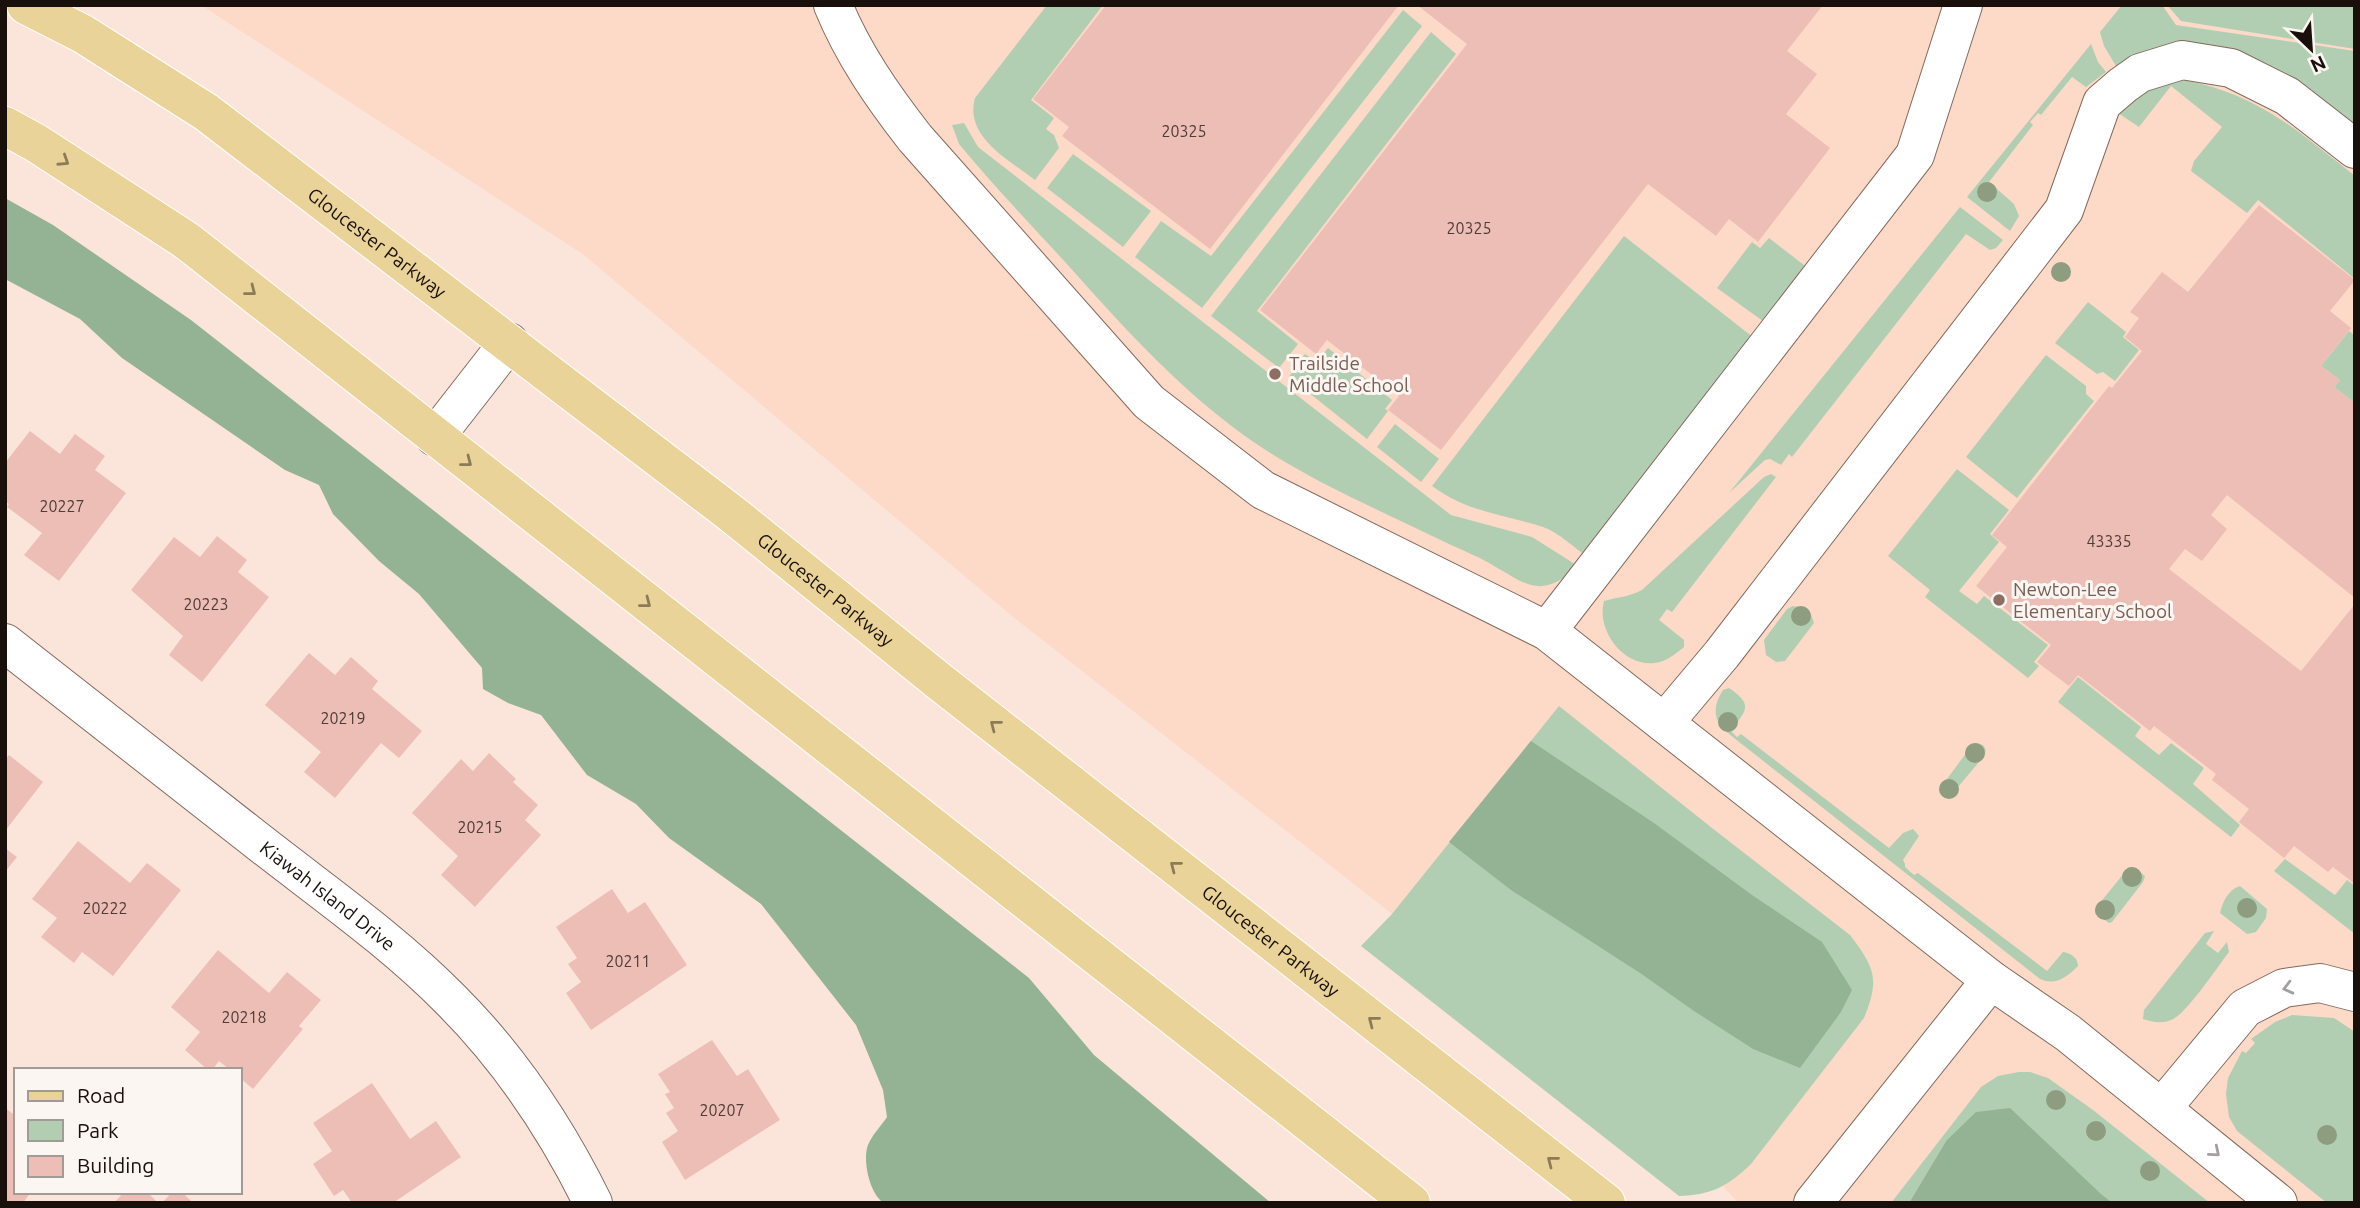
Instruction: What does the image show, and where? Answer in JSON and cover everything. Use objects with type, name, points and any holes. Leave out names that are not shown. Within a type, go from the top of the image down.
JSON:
[{"type":"main road","name":"Gloucester Parkway","points":[[26,5],[83,34],[206,112],[732,514],[940,682],[1606,1203]]},
{"type":"main road","points":[[5,127],[36,143],[187,241],[1411,1203]]},
{"type":"street","points":[[833,5],[845,36],[915,138],[1149,402],[1263,490],[1547,632],[1992,980],[2068,1033],[2278,1203]]},
{"type":"street","points":[[1547,632],[1915,155],[1963,5]]},
{"type":"street","points":[[1664,723],[1722,654],[2064,210],[2102,103],[2123,85],[2140,73],[2182,60],[2231,68],[2287,96],[2355,149]]},
{"type":"street","points":[[435,437],[509,342]]},
{"type":"street","name":"Kiawah Island Drive","points":[[5,643],[390,944],[452,1000],[502,1056],[581,1177],[593,1203]]},
{"type":"street","points":[[1813,1203],[1992,980]]},
{"type":"street","points":[[2162,1108],[2245,1008],[2284,988],[2320,983],[2355,992]]},
{"type":"shaded area","points":[[201,5],[2355,5],[2355,1203],[1739,1203],[1710,1173],[1392,914],[1012,616],[584,255]]},
{"type":"green space","points":[[1047,5],[1103,5],[1031,100],[1054,118],[1046,129],[1054,135],[1059,148],[1035,180],[991,146],[982,136],[973,112],[975,98]]},
{"type":"green space","points":[[2122,5],[2162,5],[2176,25],[2355,51],[2355,133],[2187,45],[2150,50],[2116,66],[2104,46],[2100,32]]},
{"type":"green space","points":[[2167,5],[2355,5],[2355,49],[2181,21]]},
{"type":"green space","points":[[1403,10],[1422,26],[1202,308],[1135,257],[1161,221],[1211,256]]},
{"type":"green space","points":[[1431,32],[1456,54],[1257,311],[1298,344],[1279,368],[1211,316]]},
{"type":"green space","points":[[2091,44],[2098,62],[2106,72],[2086,87],[2072,77],[2041,115],[2038,113],[2030,122],[2033,125],[1989,182],[2014,204],[2019,216],[2010,231],[1967,197]]},
{"type":"green space","points":[[2179,79],[2231,93],[2253,103],[2294,128],[2355,176],[2355,279],[2258,200],[2247,213],[2191,171],[2194,161],[2222,127],[2171,86],[2139,127],[2118,113],[2140,91]]},
{"type":"green space","points":[[964,123],[978,147],[1451,515],[1532,537],[1578,566],[1554,583],[1534,586],[1524,582],[1304,473],[1231,426],[1180,383],[1133,336],[985,174],[959,144],[952,125]]},
{"type":"green space","points":[[1073,154],[1151,211],[1123,247],[1047,188]]},
{"type":"green space","points":[[5,198],[53,225],[191,320],[1029,978],[1094,1055],[1271,1203],[884,1203],[871,1185],[866,1159],[870,1141],[887,1117],[883,1090],[856,1025],[761,904],[669,838],[636,804],[587,775],[541,715],[508,703],[483,689],[482,668],[419,594],[379,561],[333,514],[319,485],[285,470],[122,358],[80,319],[5,279]]},
{"type":"green space","points":[[1960,207],[2003,240],[1990,250],[1966,234],[1792,457],[1789,454],[1781,465],[1770,459],[1765,460],[1729,493]]},
{"type":"green space","points":[[1624,236],[1754,338],[1588,557],[1549,529],[1472,507],[1432,486]]},
{"type":"green space","points":[[1769,238],[1809,269],[1767,324],[1717,288],[1752,242],[1760,248]]},
{"type":"green space","points":[[2088,302],[2126,332],[2123,337],[2139,350],[2115,381],[2103,372],[2097,374],[2055,343]]},
{"type":"green space","points":[[2349,331],[2355,336],[2355,403],[2334,387],[2340,380],[2321,366]]},
{"type":"green space","points":[[1328,348],[1392,400],[1385,409],[1388,411],[1367,439],[1289,377],[1305,354],[1316,362]]},
{"type":"green space","points":[[2046,355],[2086,386],[2086,394],[2094,401],[2017,498],[1966,457]]},
{"type":"green space","points":[[1395,424],[1439,459],[1421,482],[1377,447]]},
{"type":"green space","points":[[1957,469],[2009,510],[1990,534],[1999,542],[1959,591],[1977,604],[1984,596],[2048,645],[2034,662],[2039,666],[2028,678],[1925,597],[1930,590],[1888,556]]},
{"type":"green space","points":[[1771,474],[1776,477],[1672,612],[1667,609],[1659,620],[1684,640],[1684,647],[1667,659],[1655,663],[1643,663],[1623,653],[1608,634],[1604,623],[1604,601],[1642,590],[1764,477]]},
{"type":"green space","points":[[1793,606],[1810,612],[1814,623],[1785,661],[1776,662],[1766,655],[1764,640],[1787,609]]},
{"type":"green space","points":[[2078,677],[2141,727],[2135,736],[2159,755],[2171,743],[2204,768],[2193,784],[2240,825],[2231,837],[2058,702]]},
{"type":"green space","points":[[1729,688],[1745,704],[1744,713],[1731,731],[1737,737],[1741,734],[1889,848],[1903,833],[1913,829],[1919,836],[1903,860],[1905,867],[1914,875],[1918,873],[2047,971],[2063,952],[2073,956],[2078,966],[2061,979],[2040,979],[1724,730],[1716,715],[1716,705],[1723,690]]},
{"type":"green space","points":[[1559,706],[1850,935],[1870,965],[1872,993],[1864,1018],[1751,1164],[1727,1184],[1701,1194],[1679,1196],[1361,946],[1392,914]]},
{"type":"green space","points":[[1531,741],[1654,823],[1752,895],[1822,942],[1852,990],[1841,1012],[1800,1068],[1753,1049],[1511,890],[1449,842]]},
{"type":"green space","points":[[1972,745],[1983,745],[1986,750],[1984,756],[1949,798],[1943,796],[1939,790]]},
{"type":"green space","points":[[2285,859],[2335,895],[2347,880],[2355,886],[2355,934],[2274,871]]},
{"type":"green space","points":[[2129,867],[2145,876],[2143,882],[2109,923],[2095,913],[2095,909]]},
{"type":"green space","points":[[2240,886],[2267,909],[2266,918],[2256,932],[2247,934],[2220,913],[2232,890]]},
{"type":"green space","points":[[2214,931],[2206,944],[2218,953],[2227,942],[2229,952],[2193,1000],[2171,1020],[2157,1022],[2143,1019],[2144,1010],[2205,933]]},
{"type":"green space","points":[[2292,1015],[2334,1018],[2355,1032],[2355,1203],[2327,1203],[2237,1131],[2229,1117],[2226,1094],[2228,1078],[2242,1051],[2246,1053],[2255,1043],[2251,1039],[2275,1022]]},
{"type":"green space","points":[[2030,1072],[2048,1078],[2093,1110],[2210,1203],[2113,1203],[2101,1194],[1946,1141],[1909,1203],[1891,1203],[1981,1087],[1998,1076]]},
{"type":"green space","points":[[2010,1108],[2113,1203],[1909,1203],[1946,1141],[1976,1112]]},
{"type":"building","points":[[1106,5],[1399,5],[1210,249],[1062,136],[1069,127],[1033,99]]},
{"type":"building","name":"Trailside Middle School","points":[[1417,5],[1823,5],[1787,51],[1817,74],[1786,114],[1830,148],[1758,242],[1729,219],[1716,236],[1648,184],[1441,450],[1388,410],[1399,396],[1327,340],[1316,354],[1260,310],[1467,44]]},
{"type":"building","name":"Newton-Lee Elementary School","points":[[2259,205],[2355,280],[2330,311],[2351,328],[2321,366],[2340,380],[2334,387],[2355,403],[2355,598],[2227,495],[2211,515],[2227,529],[2202,561],[2185,549],[2169,569],[2301,671],[2355,604],[2355,884],[2333,867],[2328,872],[2294,846],[2284,858],[2239,822],[2249,809],[2212,780],[2216,774],[2154,726],[2150,731],[2078,675],[2069,686],[2037,662],[2051,645],[1976,586],[2007,547],[1992,535],[2109,386],[2112,388],[2142,351],[2125,337],[2139,318],[2130,312],[2162,272],[2188,292]]},
{"type":"building","points":[[30,431],[60,454],[75,434],[105,456],[95,470],[126,493],[59,581],[24,555],[42,533],[7,507],[9,504],[5,501],[5,463]]},
{"type":"building","points":[[217,536],[247,560],[238,572],[269,597],[202,682],[169,655],[183,636],[131,590],[174,537],[200,557]]},
{"type":"building","points":[[309,653],[335,675],[351,657],[378,681],[372,689],[422,731],[399,758],[381,743],[335,798],[304,772],[321,752],[265,705]]},
{"type":"building","points":[[489,753],[516,779],[513,782],[538,805],[525,820],[541,835],[475,907],[441,875],[458,856],[412,813],[461,759],[473,771]]},
{"type":"building","points":[[9,755],[43,782],[5,831],[5,760]]},
{"type":"building","points":[[78,841],[130,883],[147,863],[181,890],[113,976],[82,952],[74,963],[41,937],[57,918],[32,899]]},
{"type":"building","points":[[5,848],[17,857],[5,872]]},
{"type":"building","points":[[612,889],[628,913],[645,902],[687,965],[591,1030],[566,993],[581,982],[568,964],[577,958],[556,927]]},
{"type":"building","points":[[218,950],[269,993],[287,972],[321,1000],[299,1026],[303,1029],[253,1089],[242,1080],[242,1068],[228,1068],[219,1061],[214,1068],[206,1068],[185,1050],[200,1032],[171,1007]]},
{"type":"building","points":[[712,1040],[737,1076],[748,1069],[780,1120],[685,1180],[662,1142],[678,1131],[666,1113],[674,1108],[665,1094],[670,1092],[658,1074]]},
{"type":"building","points":[[372,1083],[410,1139],[436,1121],[461,1157],[393,1203],[352,1203],[343,1190],[334,1196],[313,1164],[332,1151],[313,1123]]},
{"type":"building","points":[[5,1108],[14,1115],[14,1194],[30,1194],[23,1203],[5,1203]]},
{"type":"building","points":[[122,1194],[149,1194],[158,1203],[114,1203]]},
{"type":"building","points":[[170,1194],[184,1194],[193,1203],[162,1203]]},
{"type":"place","name":"Trailside Middle School","points":[[1275,374]]},
{"type":"place","name":"Newton-Lee Elementary School","points":[[1999,600]]}]
